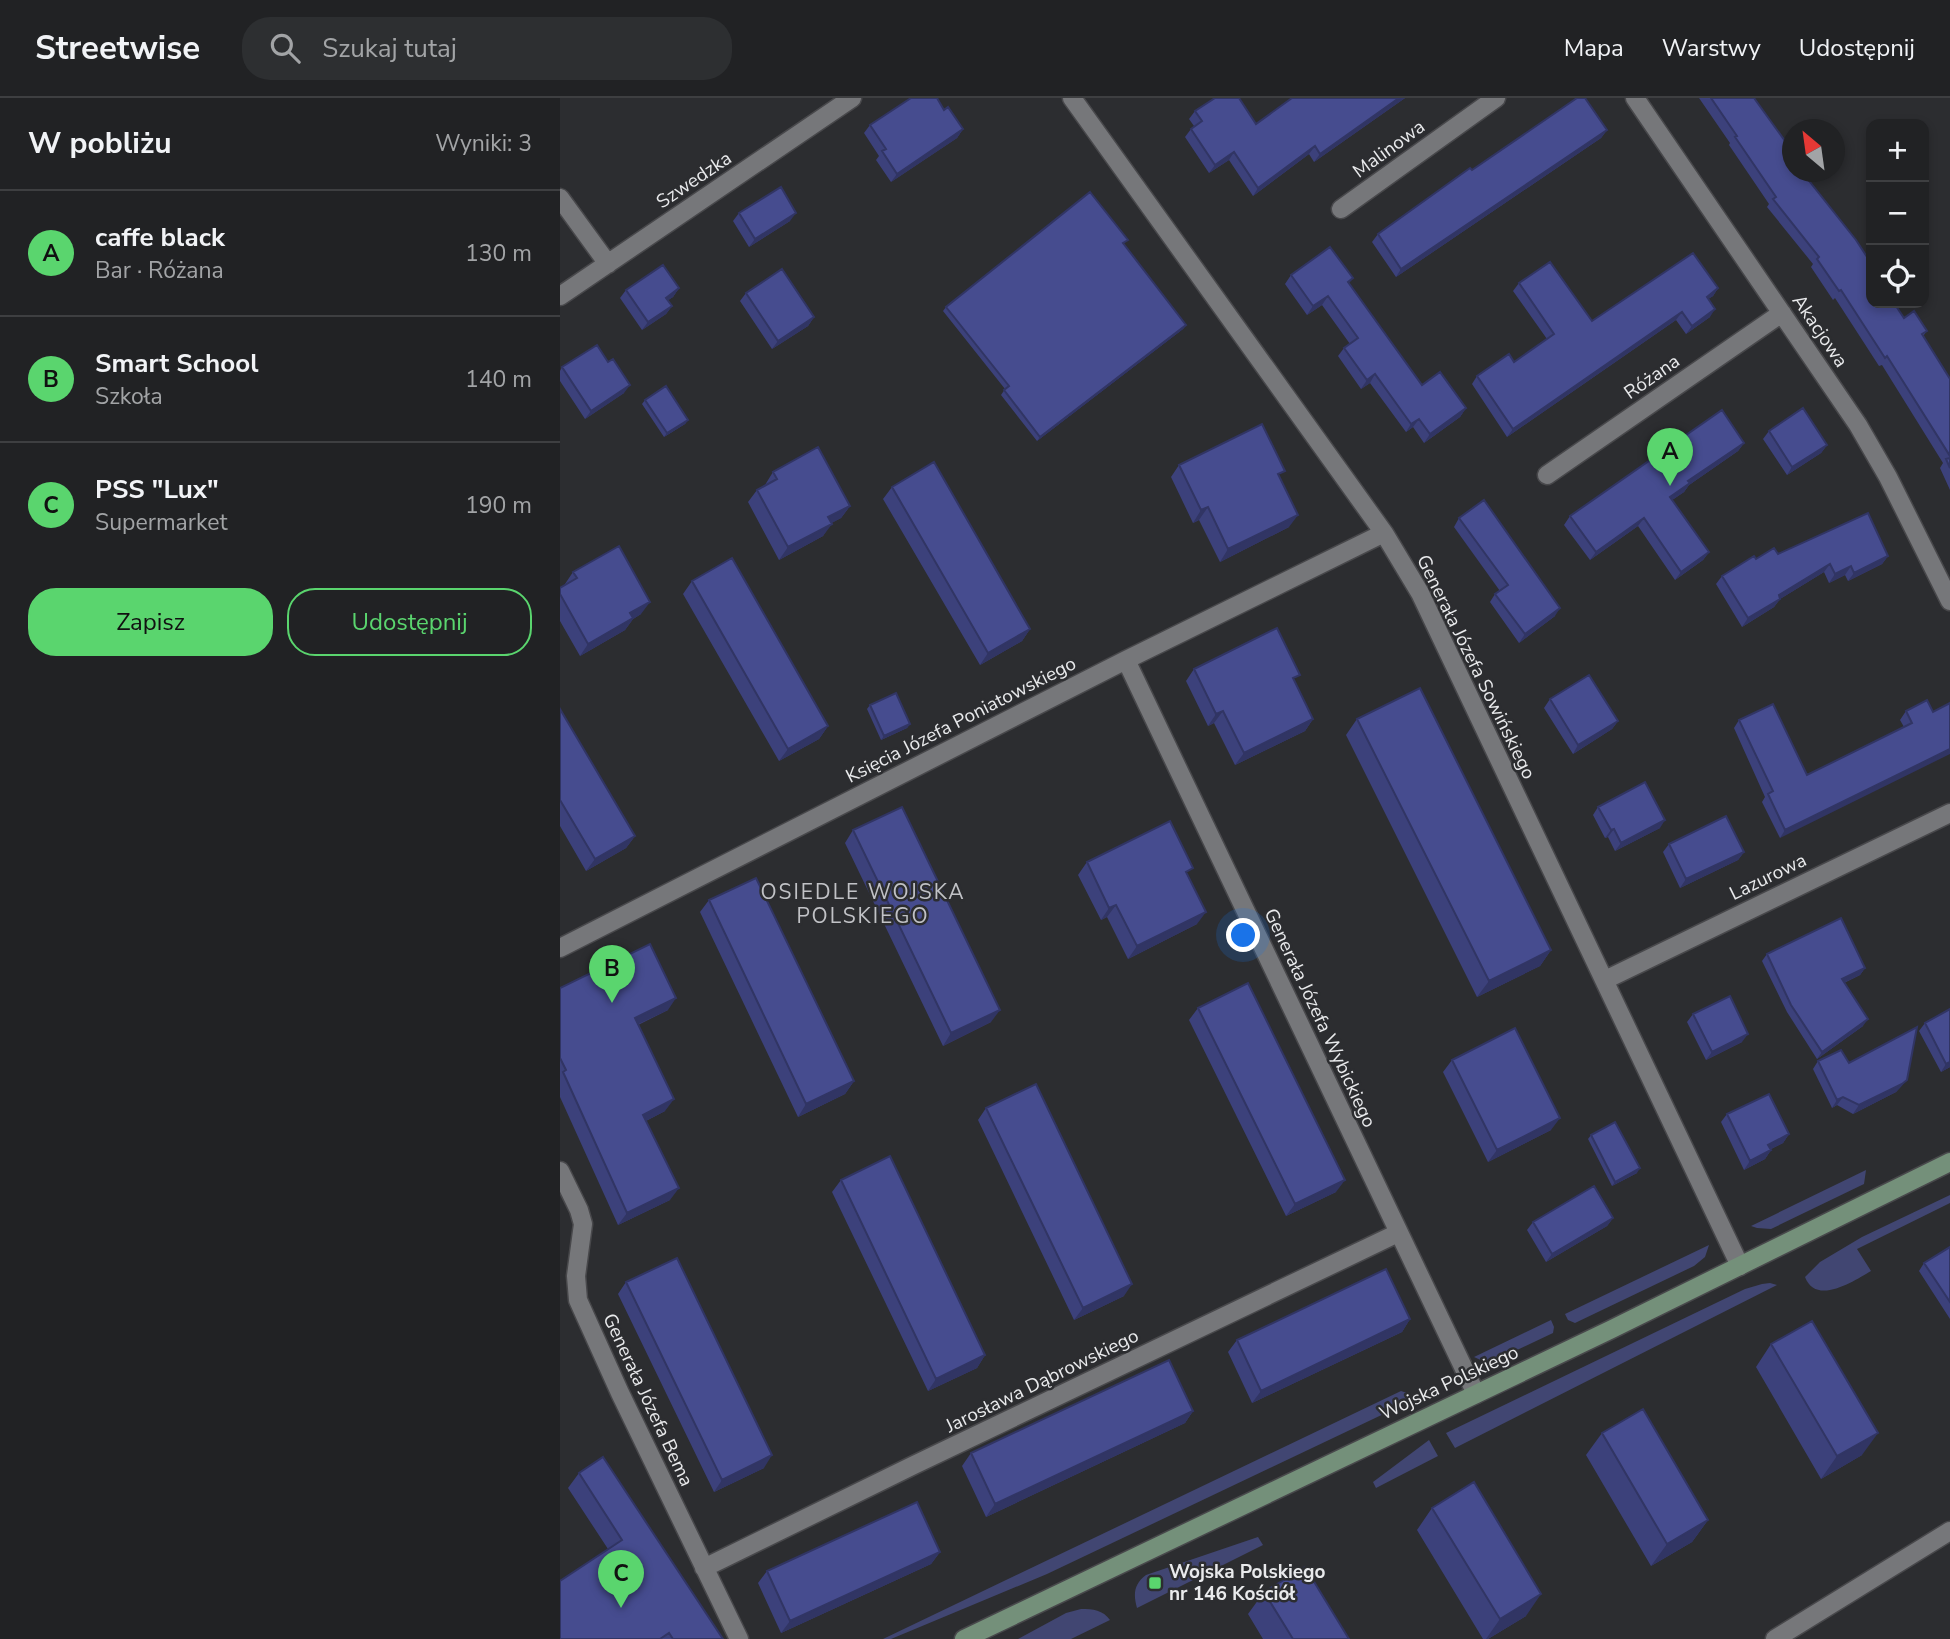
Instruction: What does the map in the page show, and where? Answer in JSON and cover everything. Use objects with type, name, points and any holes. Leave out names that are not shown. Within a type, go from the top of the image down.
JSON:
[{"type":"street","name":"Szwedzka","points":[[560,296],[852,98]]},
{"type":"street","name":"Generała Józefa Sowińskiego","points":[[1072,98],[1384,533],[1420,593],[1740,1266]]},
{"type":"street","name":"Malinowa","points":[[1341,209],[1496,98]]},
{"type":"street","name":"Akacjowa","points":[[1635,98],[1872,449],[1950,601]]},
{"type":"street","points":[[560,198],[608,264]]},
{"type":"street","name":"Różana","points":[[1547,475],[1782,313]]},
{"type":"street","name":"Księcia Józefa Poniatowskiego","points":[[560,948],[1126,660],[1384,533]]},
{"type":"street","name":"Generała Józefa Wybickiego","points":[[1126,660],[1476,1394]]},
{"type":"street","name":"Lazurowa","points":[[1605,979],[1950,813]]},
{"type":"street","name":"Wojska Polskiego","points":[[964,1639],[1476,1394],[1950,1162]]},
{"type":"street","name":"Generała Józefa Bema","points":[[560,1171],[583,1224],[575,1285],[578,1300],[739,1639]]},
{"type":"street","name":"Jarosława Dąbrowskiego","points":[[704,1568],[1398,1233]]},
{"type":"street","points":[[1775,1639],[1950,1531]]},
{"type":"shaded area","points":[[1866,1170],[1864,1184],[1771,1229],[1751,1226]]},
{"type":"shaded area","points":[[1950,1195],[1950,1203],[1857,1249],[1871,1271],[1836,1289],[1826,1290],[1818,1290],[1810,1285],[1805,1277],[1820,1262],[1862,1237]]},
{"type":"shaded area","points":[[1709,1245],[1705,1257],[1694,1266],[1575,1323],[1568,1320],[1565,1314]]},
{"type":"shaded area","points":[[1770,1283],[1777,1285],[1455,1448],[1446,1433],[1745,1289]]},
{"type":"shaded area","points":[[1551,1320],[1553,1333],[1498,1359],[1485,1362],[1474,1357]]},
{"type":"shaded area","points":[[1401,1391],[1407,1393],[1411,1401],[1047,1574],[891,1639],[883,1639]]},
{"type":"shaded area","points":[[1429,1440],[1438,1456],[1376,1488],[1373,1482]]},
{"type":"shaded area","points":[[1258,1537],[1263,1545],[1137,1608],[1136,1590],[1146,1575]]},
{"type":"shaded area","points":[[1081,1609],[1097,1611],[1110,1620],[1071,1639],[1018,1639],[1066,1613]]},
{"type":"building","points":[[911,98],[937,98],[944,110],[948,107],[963,129],[897,174],[882,151],[886,149],[870,125]]},
{"type":"building","points":[[1215,98],[1239,98],[1256,124],[1292,98],[1399,98],[1320,154],[1315,146],[1258,188],[1234,152],[1215,165],[1191,129],[1202,121],[1195,111]]},
{"type":"building","points":[[1577,98],[1585,98],[1607,130],[1401,269],[1378,234],[1470,168],[1472,170]]},
{"type":"building","points":[[1711,98],[1754,98],[1782,137],[1782,182],[1810,182],[1866,255],[1866,308],[1897,308],[1904,318],[1914,311],[1927,331],[1922,334],[1950,379],[1950,456],[1887,356],[1885,358],[1841,290],[1839,291],[1817,259],[1819,257],[1773,199],[1776,197],[1735,137],[1737,136]]},
{"type":"building","points":[[781,187],[796,213],[755,239],[739,213]]},
{"type":"building","points":[[1090,192],[1128,240],[1123,243],[1186,325],[1040,437],[1004,390],[1009,386],[946,307]]},
{"type":"building","points":[[1330,247],[1353,278],[1348,282],[1422,385],[1440,372],[1466,408],[1430,434],[1419,419],[1411,424],[1375,374],[1367,380],[1344,348],[1358,338],[1328,296],[1313,306],[1291,275]]},
{"type":"building","points":[[1693,253],[1718,288],[1707,297],[1715,309],[1692,326],[1682,312],[1513,429],[1477,376],[1509,354],[1514,362],[1554,334],[1519,283],[1550,262],[1592,321]]},
{"type":"building","points":[[663,265],[679,288],[666,298],[672,306],[648,322],[626,290]]},
{"type":"building","points":[[782,269],[814,317],[778,341],[746,293]]},
{"type":"building","points":[[597,345],[608,362],[613,359],[630,385],[591,411],[562,367]]},
{"type":"building","points":[[666,386],[688,420],[667,433],[645,400]]},
{"type":"building","points":[[1803,408],[1827,445],[1792,467],[1769,431]]},
{"type":"building","points":[[1722,410],[1744,443],[1688,481],[1690,483],[1670,497],[1709,552],[1681,572],[1644,518],[1596,552],[1570,516]]},
{"type":"building","points":[[1262,424],[1285,471],[1278,474],[1298,515],[1228,549],[1208,507],[1201,510],[1179,465]]},
{"type":"building","points":[[818,447],[850,506],[828,517],[832,524],[788,547],[757,490],[777,479],[773,472]]},
{"type":"building","points":[[934,462],[1030,629],[988,653],[892,487]]},
{"type":"building","points":[[1484,500],[1560,608],[1525,634],[1495,594],[1508,585],[1459,518]]},
{"type":"building","points":[[1868,513],[1888,556],[1854,573],[1851,566],[1835,574],[1830,564],[1779,595],[1780,599],[1748,618],[1722,576],[1754,556],[1756,559],[1774,548],[1778,554]]},
{"type":"building","points":[[619,546],[650,602],[630,613],[633,618],[588,644],[560,594],[560,588],[577,578],[573,572]]},
{"type":"building","points":[[732,558],[828,726],[788,749],[692,581]]},
{"type":"building","points":[[1277,628],[1300,675],[1293,678],[1313,719],[1244,753],[1223,711],[1216,714],[1194,669]]},
{"type":"building","points":[[1589,675],[1618,721],[1578,745],[1550,699]]},
{"type":"building","points":[[1420,688],[1551,950],[1489,981],[1357,719]]},
{"type":"building","points":[[896,693],[910,724],[884,736],[870,705]]},
{"type":"building","points":[[1927,700],[1933,712],[1950,703],[1950,749],[1785,830],[1768,794],[1773,791],[1739,720],[1773,704],[1807,775],[1912,723],[1906,711]]},
{"type":"building","points":[[560,709],[635,836],[595,859],[560,800]]},
{"type":"building","points":[[1645,782],[1665,820],[1621,843],[1598,807]]},
{"type":"building","points":[[902,807],[1000,1010],[951,1033],[853,830]]},
{"type":"building","points":[[1726,816],[1744,852],[1686,879],[1669,844]]},
{"type":"building","points":[[1170,821],[1193,868],[1186,872],[1206,912],[1137,946],[1116,905],[1109,908],[1087,862]]},
{"type":"building","points":[[756,878],[854,1081],[806,1104],[709,900]]},
{"type":"building","points":[[1841,918],[1865,968],[1842,979],[1868,1019],[1822,1052],[1791,1005],[1767,954]]},
{"type":"building","points":[[650,944],[676,998],[635,1018],[674,1099],[643,1115],[679,1188],[627,1213],[563,1072],[566,1070],[560,1058],[560,988]]},
{"type":"building","points":[[1248,983],[1345,1180],[1295,1204],[1198,1008]]},
{"type":"building","points":[[1730,996],[1748,1034],[1712,1052],[1693,1014]]},
{"type":"building","points":[[1950,1009],[1950,1062],[1946,1064],[1925,1023]]},
{"type":"building","points":[[1917,1027],[1907,1080],[1859,1105],[1843,1097],[1837,1100],[1818,1061],[1841,1050],[1849,1063]]},
{"type":"building","points":[[1515,1028],[1560,1118],[1497,1150],[1452,1060]]},
{"type":"building","points":[[1036,1084],[1132,1284],[1083,1308],[986,1108]]},
{"type":"building","points":[[1769,1094],[1789,1134],[1768,1145],[1771,1150],[1750,1161],[1727,1114]]},
{"type":"building","points":[[1615,1122],[1640,1168],[1615,1182],[1591,1135]]},
{"type":"building","points":[[890,1156],[985,1355],[936,1379],[841,1180]]},
{"type":"building","points":[[1594,1186],[1613,1218],[1552,1254],[1533,1222]]},
{"type":"building","points":[[1950,1247],[1950,1302],[1924,1263]]},
{"type":"building","points":[[677,1258],[772,1455],[722,1480],[626,1282]]},
{"type":"building","points":[[1386,1269],[1410,1319],[1261,1391],[1237,1340]]},
{"type":"building","points":[[1812,1321],[1878,1433],[1837,1456],[1771,1344]]},
{"type":"building","points":[[1169,1360],[1193,1411],[995,1504],[971,1453]]},
{"type":"building","points":[[1643,1409],[1708,1520],[1667,1544],[1602,1433]]},
{"type":"building","points":[[603,1457],[723,1639],[673,1639],[669,1633],[660,1639],[560,1639],[560,1581],[622,1540],[579,1473]]},
{"type":"building","points":[[1474,1482],[1541,1594],[1500,1619],[1432,1508]]},
{"type":"building","points":[[917,1502],[940,1552],[790,1621],[767,1571]]},
{"type":"building","points":[[1305,1567],[1349,1639],[1293,1639],[1264,1592]]},
{"type":"place","name":"caffe black","points":[[1670,486]]},
{"type":"place","name":"Smart School","points":[[612,1003]]},
{"type":"place","name":"Wojska Polskiego nr 146 Kościół","points":[[1155,1583]]},
{"type":"place","name":"PSS \"Lux\"","points":[[621,1608]]},
{"type":"district","name":"OSIEDLE WOJSKA POLSKIEGO","points":[[863,904]]}]
